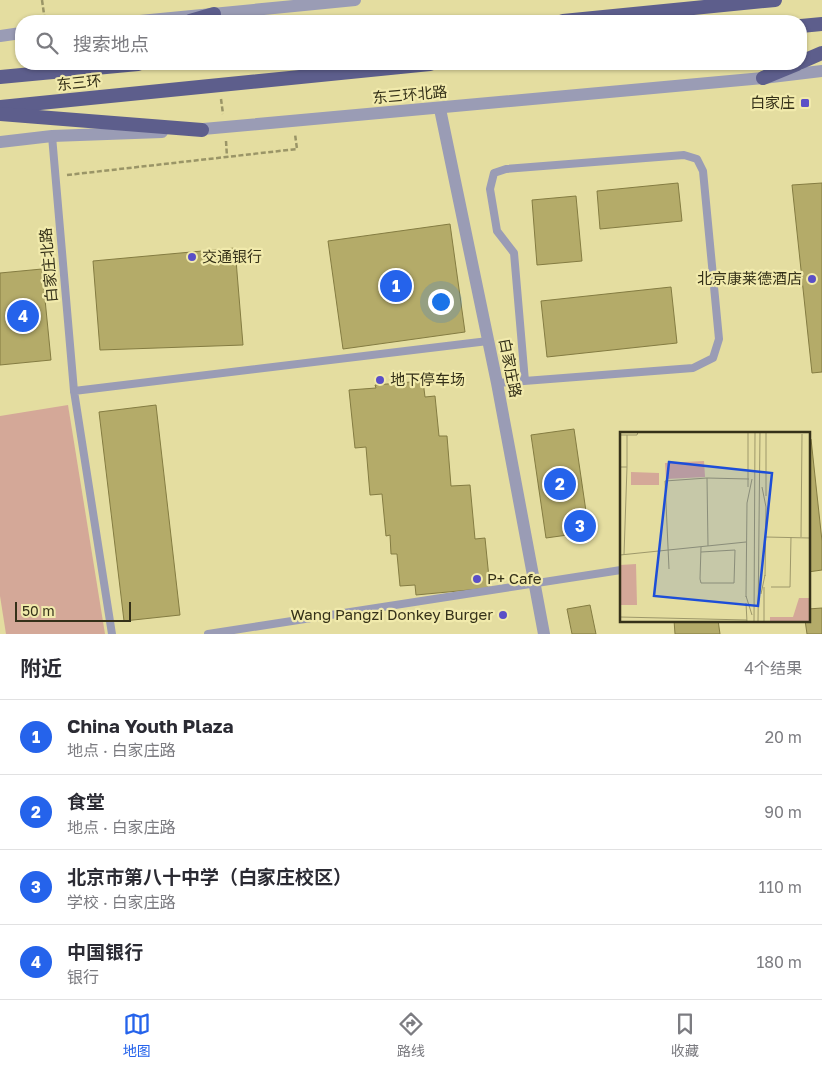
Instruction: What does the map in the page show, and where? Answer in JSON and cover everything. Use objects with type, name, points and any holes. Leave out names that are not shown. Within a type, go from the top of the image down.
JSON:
[{"type":"highway","points":[[624,15],[775,0]]},
{"type":"highway","points":[[807,25],[822,24]]},
{"type":"highway","points":[[807,59],[822,53]]},
{"type":"highway","points":[[20,76],[38,70]]},
{"type":"highway","name":"东三环","points":[[0,77],[79,70]]},
{"type":"highway","name":"东三环","points":[[0,107],[370,70]]},
{"type":"highway","points":[[763,78],[782,70]]},
{"type":"highway","points":[[0,114],[202,130]]},
{"type":"street","points":[[203,15],[355,0]]},
{"type":"street","points":[[0,36],[15,34]]},
{"type":"street","name":"东三环北路","points":[[0,142],[52,136],[202,130],[440,109],[822,71]]},
{"type":"street","name":"白家庄路","points":[[440,109],[497,383],[544,634]]},
{"type":"lane","name":"白家庄北路","points":[[52,136],[74,390],[112,634]]},
{"type":"lane","points":[[497,383],[525,381],[693,368],[713,358],[719,339],[703,171],[697,159],[684,156],[506,169],[494,174],[490,189],[497,231],[514,253],[525,381]]},
{"type":"lane","points":[[74,390],[488,341]]},
{"type":"lane","points":[[208,634],[620,570]]},
{"type":"path","points":[[42,0],[44,15]]},
{"type":"path","points":[[220,92],[223,120]]},
{"type":"path","points":[[225,139],[227,157]]},
{"type":"path","points":[[65,176],[297,150]]},
{"type":"shaded area","points":[[68,405],[105,634],[6,634],[0,596],[0,416]]},
{"type":"building","points":[[678,183],[682,221],[600,229],[597,191]]},
{"type":"building","name":"北京康莱德酒店","points":[[822,183],[822,372],[812,373],[792,185]]},
{"type":"building","points":[[576,196],[582,261],[537,265],[532,200]]},
{"type":"building","points":[[450,224],[465,332],[343,349],[328,241]]},
{"type":"building","points":[[235,248],[243,345],[100,350],[93,261]]},
{"type":"building","points":[[42,269],[51,360],[0,365],[0,273]]},
{"type":"building","points":[[671,287],[677,343],[547,357],[541,301]]},
{"type":"building","points":[[423,381],[425,397],[435,396],[439,436],[447,436],[451,486],[470,485],[475,539],[485,538],[490,588],[416,595],[415,585],[400,586],[397,554],[391,554],[390,535],[386,536],[382,494],[370,495],[366,447],[355,448],[349,390],[376,388],[375,385]]},
{"type":"building","points":[[156,405],[180,615],[124,621],[99,412]]},
{"type":"building","points":[[574,429],[589,532],[546,538],[531,435]]},
{"type":"building","points":[[810,439],[822,541],[822,570],[810,572]]},
{"type":"building","points":[[590,605],[596,634],[572,634],[567,609]]},
{"type":"building","points":[[822,608],[822,634],[807,634],[805,622],[810,622],[810,609]]},
{"type":"building","points":[[674,622],[718,622],[720,634],[675,634]]},
{"type":"place","name":"白家庄","points":[[805,103]]},
{"type":"place","name":"交通银行","points":[[192,257]]},
{"type":"place","name":"北京康莱德酒店","points":[[812,279]]},
{"type":"place","name":"China Youth Plaza","points":[[396,286]]},
{"type":"place","name":"中国银行","points":[[23,316]]},
{"type":"place","name":"地下停车场","points":[[380,380]]},
{"type":"place","name":"食堂","points":[[560,484]]},
{"type":"place","name":"北京市第八十中学（白家庄校区）","points":[[580,526]]},
{"type":"place","name":"P+ Cafe","points":[[477,579]]},
{"type":"place","name":"Wang Pangzi Donkey Burger","points":[[503,615]]}]
